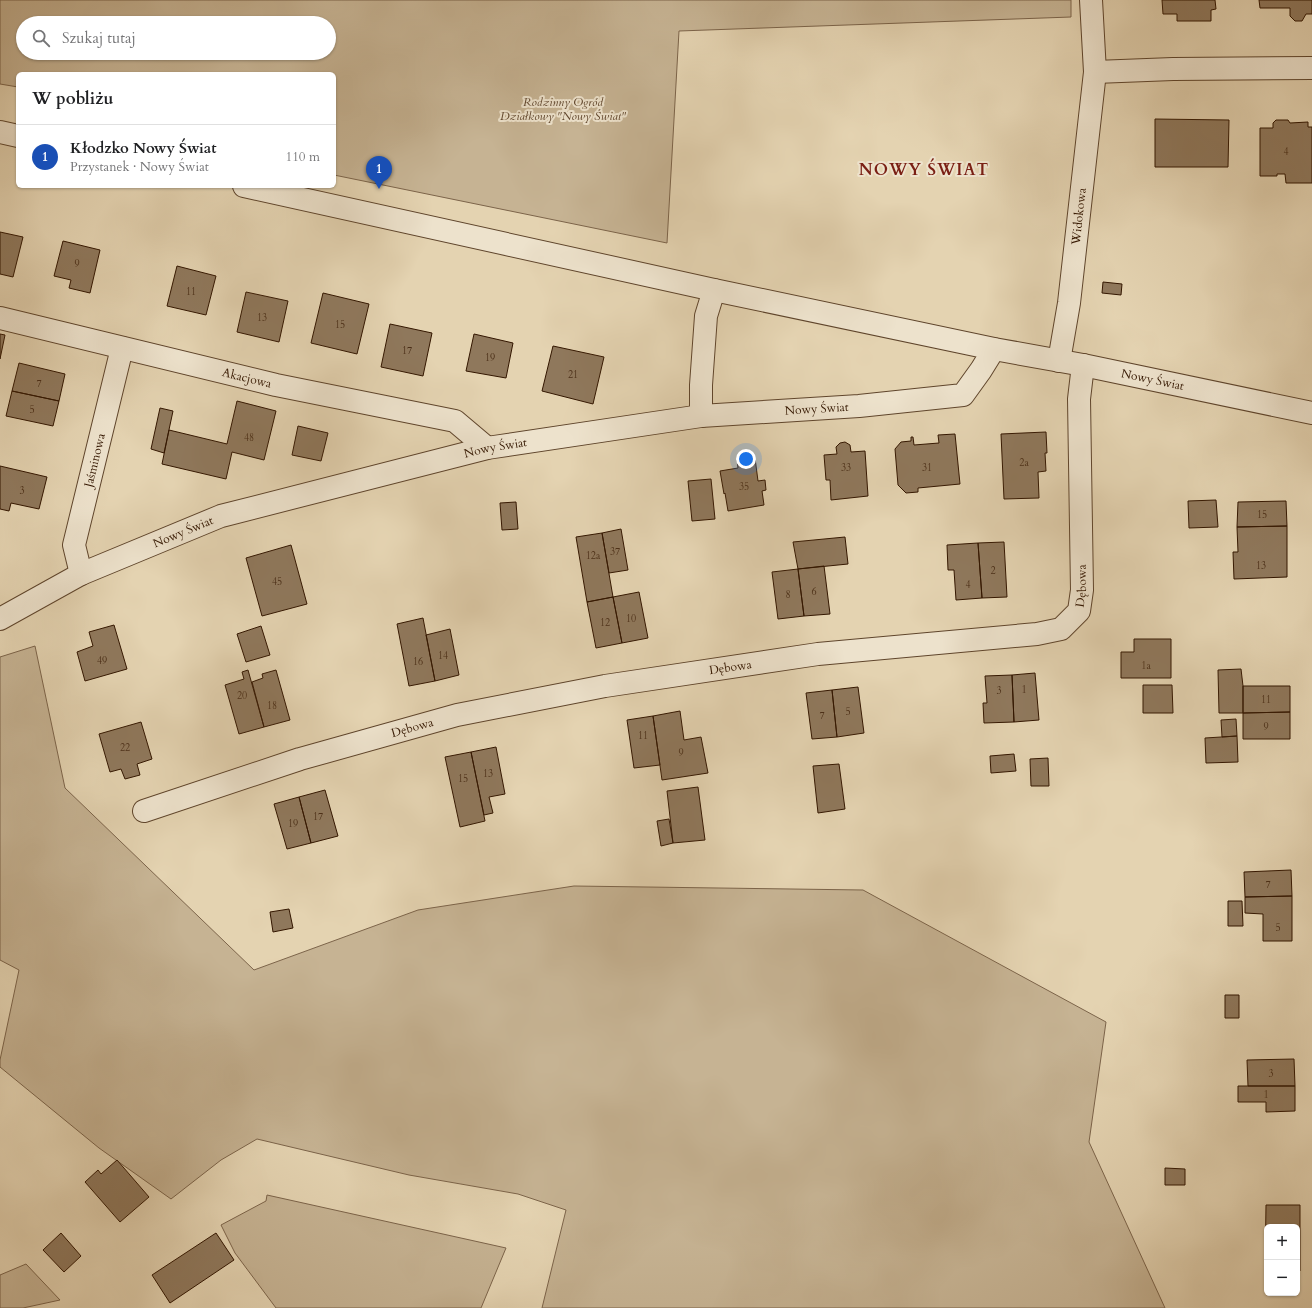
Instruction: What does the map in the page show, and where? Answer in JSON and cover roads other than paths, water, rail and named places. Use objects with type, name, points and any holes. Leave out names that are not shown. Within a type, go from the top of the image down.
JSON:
[{"type":"street","name":"Widokowa","points":[[1059,361],[1069,303],[1095,72],[1091,0]]},
{"type":"street","points":[[1095,72],[1173,69],[1312,68]]},
{"type":"street","points":[[0,132],[16,136]]},
{"type":"street","name":"Nowy Świat","points":[[253,188],[714,290],[994,349],[1083,365],[1312,413]]},
{"type":"street","points":[[701,416],[701,385],[706,316],[714,290]]},
{"type":"street","name":"Akacjowa","points":[[0,318],[276,385],[455,421],[487,448]]},
{"type":"street","name":"Jaśminowa","points":[[81,574],[74,545],[122,348]]},
{"type":"street","name":"Nowy Świat","points":[[0,619],[81,574],[221,516],[487,448],[701,416],[859,406],[963,395],[994,349]]},
{"type":"street","name":"Dębowa","points":[[144,811],[300,759],[457,715],[605,686],[818,654],[1036,634],[1061,629],[1079,611],[1082,590],[1080,399],[1083,365]]},
{"type":"place","name":"Kłodzko Nowy Świat","points":[[379,189]]},
{"type":"district","name":"NOWY ŚWIAT","points":[[924,169]]},
{"type":"park label","name":"Rodzinny Ogród Działkowy \"Nowy Świat\"","points":[[563,109]]}]
